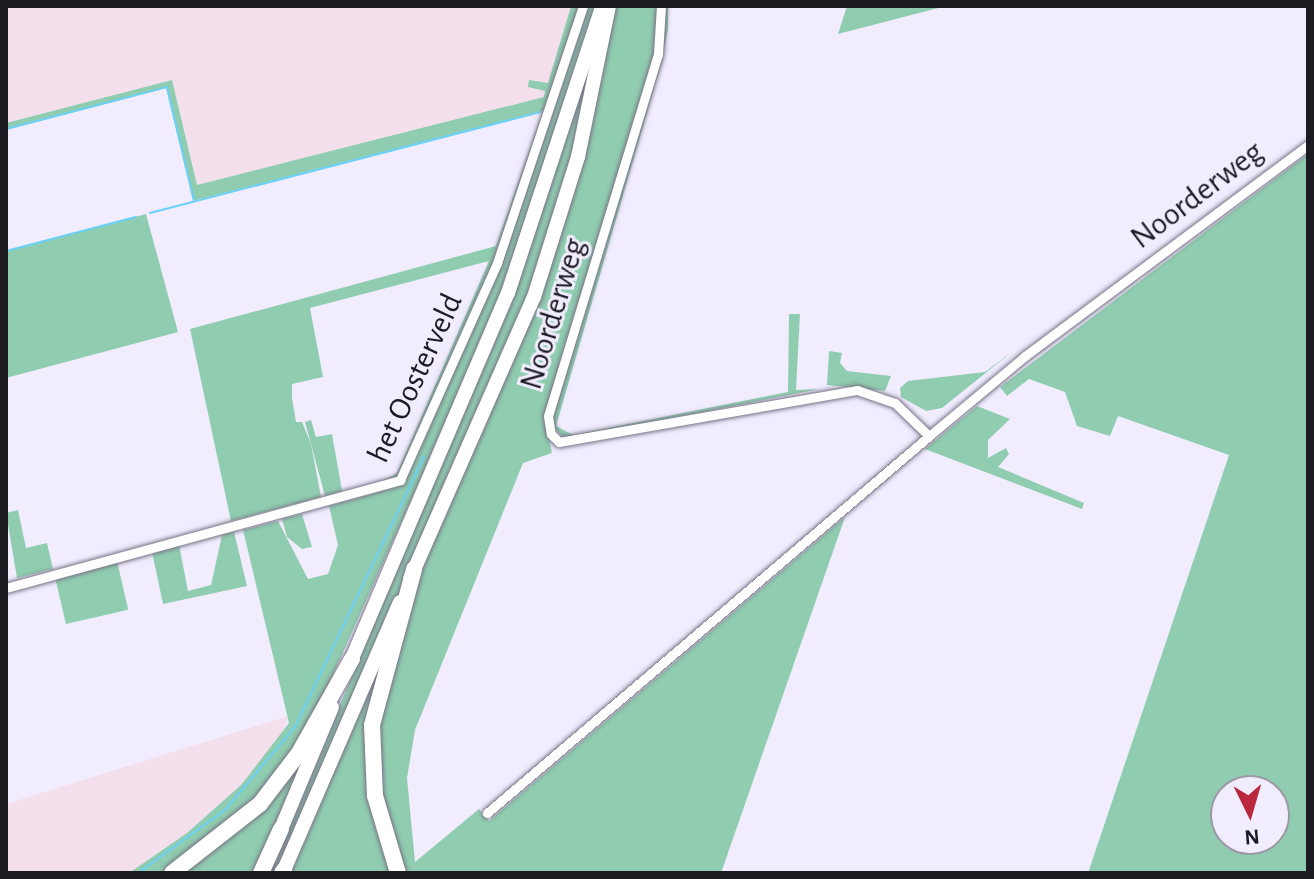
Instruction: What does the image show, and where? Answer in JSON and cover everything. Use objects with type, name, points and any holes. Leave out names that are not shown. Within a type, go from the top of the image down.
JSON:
[{"type":"highway","points":[[261,873],[508,293],[602,6]]},
{"type":"highway","points":[[283,871],[534,297],[582,142],[609,6]]},
{"type":"highway","points":[[398,873],[375,796],[372,725],[414,569]]},
{"type":"highway","points":[[172,873],[249,816],[274,788],[352,659]]},
{"type":"street","name":"het Oosterveld","points":[[6,588],[400,480],[497,263],[583,6]]},
{"type":"street","name":"Noorderweg","points":[[661,6],[658,54],[548,416],[551,434],[568,442],[857,390],[895,403],[929,436]]},
{"type":"street","name":"Noorderweg","points":[[487,813],[1025,356],[1308,145]]},
{"type":"shaded area","points":[[6,6],[571,6],[548,84],[529,80],[528,87],[546,91],[544,97],[197,185],[172,80],[6,123]]},
{"type":"shaded area","points":[[288,716],[283,733],[241,785],[187,833],[129,873],[6,873],[6,804]]},
{"type":"green space","points":[[571,6],[582,6],[500,247],[401,475],[384,480],[397,473],[489,261],[310,308],[323,377],[292,384],[292,398],[296,422],[302,422],[311,444],[321,497],[231,521],[190,329],[496,246],[543,111],[193,201],[166,88],[6,130],[6,123],[172,80],[197,185],[544,97],[545,91],[528,87],[529,80],[548,83]]},
{"type":"green space","points":[[586,6],[599,6],[505,290],[310,726],[264,793],[164,873],[129,873],[187,833],[241,785],[289,723],[243,530],[278,521],[308,579],[328,574],[338,545],[329,506],[393,488],[404,478],[508,240]]},
{"type":"green space","points":[[613,6],[660,6],[658,45],[546,421],[552,453],[523,463],[415,730],[407,778],[415,862],[479,809],[489,821],[845,517],[721,873],[406,873],[383,801],[378,723],[422,569],[532,312]]},
{"type":"green space","points":[[664,6],[668,6],[668,28],[662,61],[556,426],[573,435],[788,392],[789,314],[800,314],[796,390],[820,389],[565,439],[550,423],[660,55]]},
{"type":"green space","points":[[847,6],[946,6],[838,34]]},
{"type":"green space","points":[[598,32],[590,99],[531,291],[280,873],[269,873],[429,494]]},
{"type":"green space","points":[[1308,154],[1308,873],[1088,873],[1229,455],[1118,416],[1110,436],[1077,426],[1065,392],[1029,379],[1007,396],[1000,387]]},
{"type":"green space","points":[[146,214],[178,332],[6,378],[6,251]]},
{"type":"green space","points":[[829,351],[842,353],[840,363],[847,371],[891,376],[885,391],[827,385]]},
{"type":"green space","points":[[1013,351],[942,408],[926,411],[901,397],[900,388],[908,381],[985,372]]},
{"type":"green space","points":[[977,406],[1010,419],[988,440],[988,458],[1006,448],[1009,454],[998,467],[1084,503],[1082,509],[925,449]]},
{"type":"green space","points":[[311,420],[316,437],[332,434],[342,491],[325,496],[305,422]]},
{"type":"green space","points":[[18,510],[26,548],[47,543],[53,569],[17,578],[6,513]]},
{"type":"green space","points":[[302,514],[312,547],[302,549],[287,537],[282,519]]},
{"type":"green space","points":[[234,532],[247,586],[163,604],[152,552],[179,545],[188,591],[211,585],[222,535]]},
{"type":"green space","points":[[117,561],[128,610],[66,624],[55,575]]},
{"type":"green space","points":[[385,653],[369,707],[392,873],[291,873]]},
{"type":"green space","points":[[316,730],[254,873],[180,873],[265,805]]},
{"type":"waterway","points":[[6,129],[167,87],[194,200]]},
{"type":"waterway","points":[[150,213],[541,112]]},
{"type":"waterway","points":[[6,251],[136,217]]},
{"type":"waterway","points":[[138,873],[225,810],[295,727],[424,456]]}]
